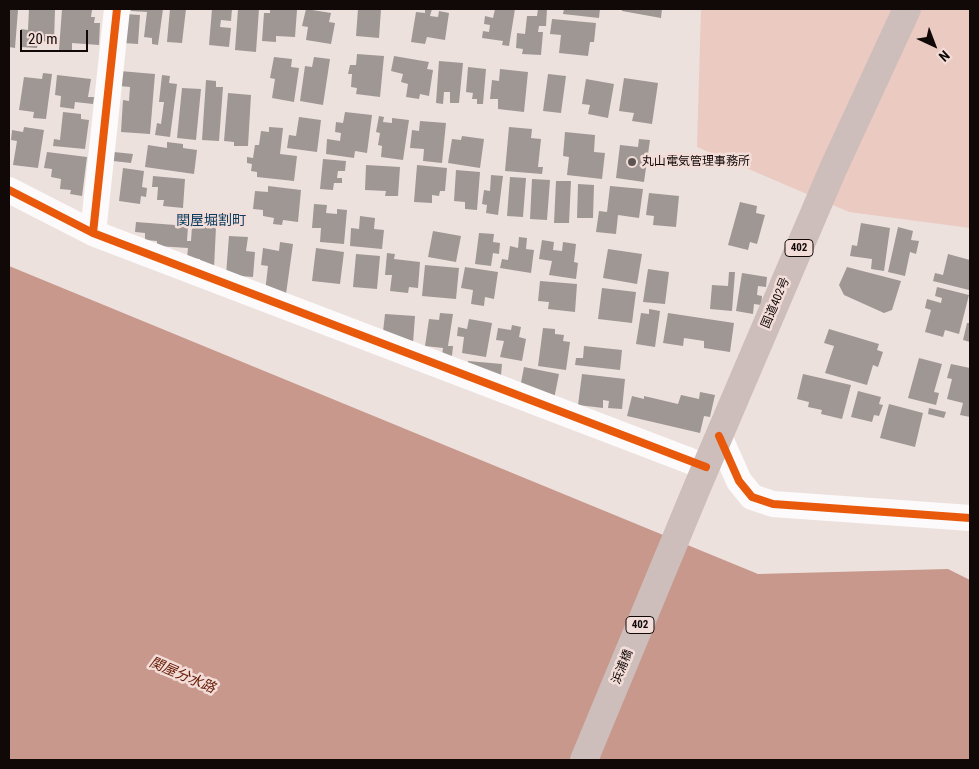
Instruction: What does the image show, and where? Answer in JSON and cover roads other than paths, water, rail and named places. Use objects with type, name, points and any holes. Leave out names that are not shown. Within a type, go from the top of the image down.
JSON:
[{"type":"highway","name":"国道402号","points":[[701,478],[833,169],[907,9]]},
{"type":"highway","name":"浜浦橋","points":[[584,760],[701,478]]},
{"type":"street","points":[[93,233],[118,9]]},
{"type":"street","points":[[9,190],[93,233],[701,478]]},
{"type":"street","points":[[719,436],[739,481],[752,497],[773,504],[970,518]]},
{"type":"water","name":"関屋分水路","points":[[9,266],[758,574],[948,569],[970,580],[970,760],[9,760]]},
{"type":"place","name":"丸山電気管理事務所","points":[[632,162]]},
{"type":"district","name":"関屋堀割町","points":[[211,221]]}]
